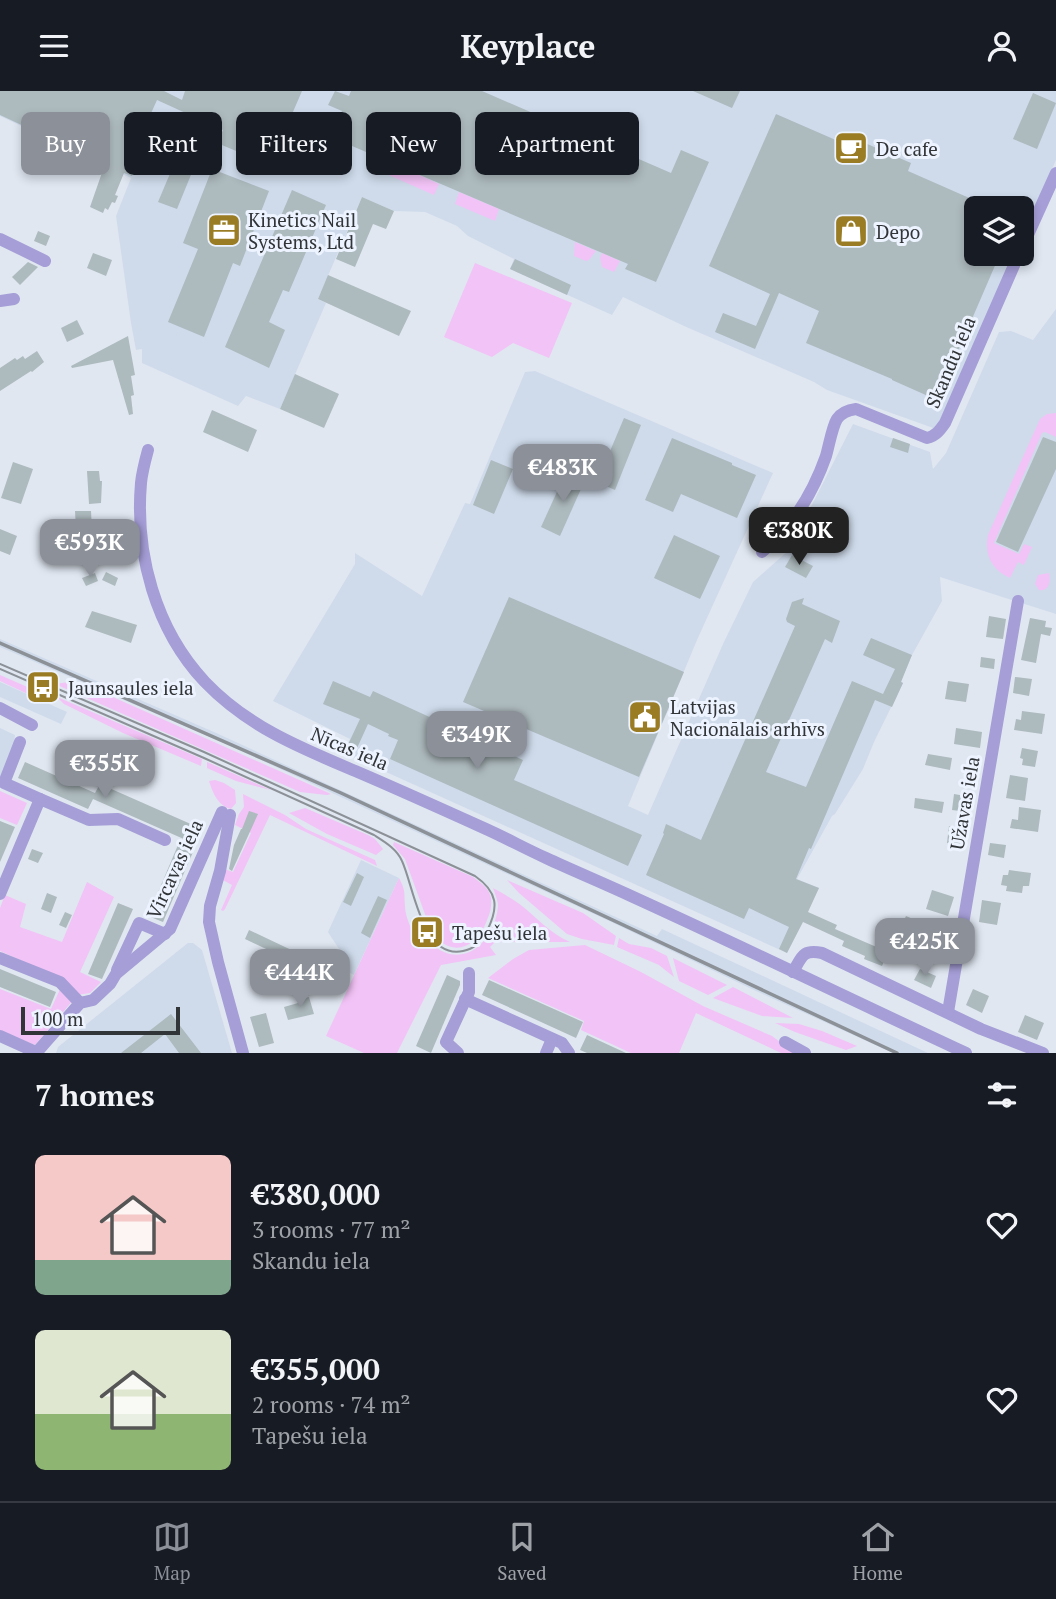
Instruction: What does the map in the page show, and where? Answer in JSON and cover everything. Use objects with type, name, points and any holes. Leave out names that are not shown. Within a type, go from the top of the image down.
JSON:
[{"type":"street","points":[[1034,222],[1056,173]]},
{"type":"street","points":[[0,239],[45,261]]},
{"type":"street","name":"Skandu iela","points":[[762,552],[784,531],[805,501],[820,471],[835,423],[847,410],[856,408],[927,438],[941,430],[1014,266]]},
{"type":"street","points":[[0,301],[14,299]]},
{"type":"street","name":"Nīcas iela","points":[[148,450],[141,480],[140,510],[142,546],[149,583],[181,650],[203,680],[230,706],[255,724],[288,742],[475,824],[966,1053]]},
{"type":"street","name":"Užavas iela","points":[[948,1012],[1018,601]]},
{"type":"street","points":[[0,708],[32,725]]},
{"type":"street","points":[[20,742],[4,783],[89,820],[118,819],[165,840]]},
{"type":"street","points":[[0,894],[40,799]]},
{"type":"street","name":"Vircavas iela","points":[[38,1053],[80,1003],[93,1000],[110,984],[116,974],[165,934],[173,924],[226,813],[220,871],[210,906],[209,922],[243,1053]]},
{"type":"street","points":[[116,974],[139,923],[165,934]]},
{"type":"street","points":[[793,972],[804,954],[811,951],[822,953],[981,1029],[1043,1053]]},
{"type":"street","points":[[0,958],[60,982],[80,1003]]},
{"type":"street","points":[[458,1053],[446,1042],[469,992],[469,973]]},
{"type":"street","points":[[465,999],[562,1043],[569,1053]]},
{"type":"street","points":[[0,1035],[38,1053]]},
{"type":"street","points":[[546,1053],[552,1039]]},
{"type":"street","points":[[785,1042],[804,1053]]},
{"type":"shaded area","points":[[0,91],[1056,91],[1056,160],[1034,210],[1034,196],[964,196],[964,266],[1009,266],[936,429],[827,390],[623,297],[612,315],[510,269],[514,259],[468,236],[457,226],[425,212],[394,211],[362,197],[318,299],[326,303],[280,409],[246,396],[238,406],[142,363],[142,349],[136,350],[116,216],[131,178],[125,175],[222,175],[222,112],[124,112],[124,175],[110,168],[110,112],[21,112],[21,126],[0,116]]},
{"type":"shaded area","points":[[389,175],[419,175],[439,184],[434,195]]},
{"type":"shaded area","points":[[459,192],[499,209],[495,221],[455,204]]},
{"type":"shaded area","points":[[575,242],[596,251],[586,261],[574,256]]},
{"type":"shaded area","points":[[602,253],[620,261],[614,272],[602,267]]},
{"type":"shaded area","points":[[475,263],[572,303],[549,358],[513,343],[492,357],[444,337]]},
{"type":"shaded area","points":[[1056,309],[1056,614],[940,577],[942,601],[912,655],[901,681],[903,683],[863,769],[832,816],[797,879],[819,888],[787,953],[344,753],[350,739],[273,701],[355,564],[355,553],[422,596],[465,503],[470,504],[525,372],[535,371],[773,473],[697,640],[628,806],[648,815],[753,582],[789,550],[853,424],[930,452],[933,469],[946,453],[999,332],[1011,331],[1033,340]]},
{"type":"shaded area","points":[[1056,413],[1056,437],[1042,433],[994,543],[1019,554],[1024,544],[1032,547],[1024,565],[1018,562],[1010,578],[998,571],[991,561],[987,549],[988,535],[1040,419],[1047,414]]},
{"type":"shaded area","points":[[1049,573],[1048,585],[1039,590],[1035,584],[1038,575]]},
{"type":"shaded area","points":[[0,639],[214,732],[657,936],[662,929],[928,1053],[893,1053],[222,742],[0,647]]},
{"type":"shaded area","points":[[0,675],[32,689],[30,695],[0,681]]},
{"type":"shaded area","points":[[0,682],[67,712],[61,724],[0,697]]},
{"type":"shaded area","points":[[69,682],[97,690],[331,794],[300,792],[55,684]]},
{"type":"shaded area","points":[[57,697],[202,759],[201,766],[123,733],[64,704]]},
{"type":"shaded area","points":[[0,728],[15,735],[13,753],[0,778]]},
{"type":"shaded area","points":[[207,762],[271,790],[236,781],[207,768]]},
{"type":"shaded area","points":[[215,780],[235,790],[236,803],[231,809],[222,805],[214,794],[209,781]]},
{"type":"shaded area","points":[[0,791],[27,803],[17,825],[0,818]]},
{"type":"shaded area","points":[[243,794],[306,829],[375,860],[377,866],[270,815],[225,909],[221,910],[232,885],[221,879],[224,869],[233,872],[251,833],[235,825],[244,807]]},
{"type":"shaded area","points":[[305,808],[368,835],[383,849],[376,855],[327,834],[289,813]]},
{"type":"shaded area","points":[[394,842],[473,877],[487,889],[491,898],[490,909],[476,939],[461,947],[453,947],[437,938],[430,928],[405,859],[393,845]]},
{"type":"shaded area","points":[[361,860],[399,878],[354,975],[333,964],[339,949],[328,932]]},
{"type":"shaded area","points":[[399,878],[404,889],[406,914],[415,939],[426,937],[442,951],[460,955],[485,940],[497,911],[498,904],[493,888],[570,942],[495,942],[490,947],[496,955],[441,965],[397,1053],[364,1053],[326,1036]]},
{"type":"shaded area","points":[[507,880],[583,913],[616,936],[614,945],[567,934]]},
{"type":"shaded area","points":[[87,882],[114,897],[80,972],[101,982],[90,993],[77,995],[56,976],[0,951],[0,908],[5,895],[26,904],[20,927],[62,942]]},
{"type":"shaded area","points":[[619,938],[629,944],[651,948],[667,956],[674,977],[659,965],[617,947]]},
{"type":"shaded area","points":[[188,943],[193,943],[202,950],[232,1053],[56,1053],[58,1047]]},
{"type":"shaded area","points":[[585,945],[703,1006],[772,1036],[795,1053],[781,1053],[696,1013],[679,1053],[631,1053],[581,1030],[584,1021],[488,978],[529,950]]},
{"type":"shaded area","points":[[673,958],[727,985],[708,995],[679,981]]},
{"type":"shaded area","points":[[61,987],[74,999],[35,1045],[0,1031],[0,989],[51,1009]]},
{"type":"shaded area","points":[[733,987],[793,1018],[762,1016],[713,998]]},
{"type":"shaded area","points":[[775,1023],[799,1024],[857,1046],[846,1050]]},
{"type":"building","points":[[0,91],[164,91],[182,100],[185,91],[302,91],[293,112],[236,112],[236,151],[222,145],[222,112],[183,112],[157,100],[152,112],[124,112],[124,173],[115,195],[118,196],[115,203],[112,202],[103,213],[90,207],[101,175],[110,175],[110,112],[21,112],[21,125],[0,115]]},
{"type":"building","points":[[335,91],[349,96],[351,91],[482,91],[530,112],[475,112],[475,175],[639,175],[639,159],[671,173],[681,150],[709,162],[656,282],[625,269],[628,264],[420,175],[461,175],[461,112],[366,112],[366,152],[352,146],[352,112],[342,112],[328,105]]},
{"type":"building","points":[[693,91],[740,91],[732,108]]},
{"type":"building","points":[[1033,93],[1056,103],[1037,149],[1013,139]]},
{"type":"building","name":"Depo","points":[[776,114],[838,141],[842,133],[911,163],[908,171],[965,196],[964,266],[995,266],[937,400],[806,343],[819,311],[779,293],[755,349],[715,332],[723,313],[756,326],[770,294],[709,266]]},
{"type":"building","points":[[222,173],[269,191],[240,266],[233,263],[204,337],[168,322],[198,249],[183,243],[210,175],[222,175]]},
{"type":"building","points":[[169,175],[191,175],[177,209],[158,202]]},
{"type":"building","points":[[292,190],[326,205],[289,292],[283,290],[269,322],[285,330],[269,368],[225,347]]},
{"type":"building","points":[[362,197],[394,211],[386,229],[373,224],[355,267],[336,259]]},
{"type":"building","points":[[38,231],[50,236],[46,246],[34,241]]},
{"type":"building","points":[[93,253],[112,260],[106,276],[87,268]]},
{"type":"building","points":[[515,259],[571,285],[567,295],[510,269]]},
{"type":"building","points":[[28,262],[38,267],[20,285],[12,277]]},
{"type":"building","points":[[328,275],[411,311],[399,336],[318,299]]},
{"type":"building","points":[[77,320],[84,334],[67,342],[61,328]]},
{"type":"building","points":[[128,336],[135,375],[131,376],[133,414],[129,415],[113,360],[72,368],[71,366]]},
{"type":"building","points":[[37,351],[44,362],[0,391],[0,368],[15,358],[17,360],[23,356],[25,359]]},
{"type":"building","points":[[295,374],[339,394],[324,428],[280,409]]},
{"type":"building","points":[[212,410],[257,430],[248,452],[203,432]]},
{"type":"building","points":[[624,418],[641,425],[615,490],[597,482]]},
{"type":"building","points":[[1043,437],[1056,442],[1056,469],[1018,552],[996,542]]},
{"type":"building","points":[[672,438],[756,475],[737,518],[681,494],[673,512],[645,500]]},
{"type":"building","points":[[893,438],[910,444],[908,453],[890,447]]},
{"type":"building","points":[[491,460],[513,469],[494,514],[473,505]]},
{"type":"building","points":[[13,462],[33,469],[21,504],[1,498]]},
{"type":"building","points":[[87,471],[99,471],[102,481],[101,503],[89,504]]},
{"type":"building","points":[[566,472],[585,480],[560,536],[541,527]]},
{"type":"building","points":[[75,511],[91,511],[92,529],[76,530]]},
{"type":"building","points":[[0,529],[17,536],[10,555],[0,551]]},
{"type":"building","points":[[674,535],[720,556],[700,599],[654,578]]},
{"type":"building","points":[[792,555],[813,566],[806,578],[785,567]]},
{"type":"building","points":[[106,572],[118,578],[115,586],[102,580]]},
{"type":"building","points":[[95,573],[98,581],[86,586],[82,578]]},
{"type":"building","points":[[509,597],[684,672],[639,777],[463,702]]},
{"type":"building","points":[[804,598],[802,604],[840,621],[832,643],[825,639],[766,772],[806,787],[852,681],[883,694],[895,669],[863,655],[871,638],[912,655],[892,707],[875,700],[796,879],[819,888],[808,912],[837,925],[835,929],[888,952],[882,966],[842,946],[844,941],[803,922],[787,953],[779,949],[789,927],[749,908],[744,919],[646,875],[666,824],[701,840],[795,626],[786,619],[792,602]]},
{"type":"building","points":[[92,611],[137,625],[131,643],[85,627]]},
{"type":"building","points":[[989,616],[1006,619],[1003,639],[986,637]]},
{"type":"building","points":[[1030,618],[1046,621],[1045,627],[1052,628],[1050,636],[1041,634],[1036,663],[1021,660]]},
{"type":"building","points":[[981,657],[995,659],[994,669],[980,667]]},
{"type":"building","points":[[1015,677],[1032,679],[1029,696],[1013,693]]},
{"type":"building","points":[[333,681],[370,697],[373,691],[523,760],[514,780],[642,835],[628,866],[390,759],[398,740],[368,724],[353,757],[344,753],[360,719],[323,704]]},
{"type":"building","points":[[948,681],[969,684],[966,702],[945,699]]},
{"type":"building","points":[[1022,711],[1045,714],[1042,734],[1014,730],[1016,719],[1021,720]]},
{"type":"building","points":[[956,728],[982,732],[980,748],[954,744]]},
{"type":"building","points":[[1022,748],[1038,751],[1035,767],[1022,765]]},
{"type":"building","points":[[928,754],[952,758],[950,770],[925,765]]},
{"type":"building","points":[[25,762],[95,793],[100,784],[193,825],[186,840],[93,799],[88,809],[18,778]]},
{"type":"building","points":[[1010,775],[1028,778],[1025,801],[1006,798]]},
{"type":"building","points":[[954,794],[971,797],[968,812],[952,810]]},
{"type":"building","points":[[915,798],[944,802],[942,813],[914,808]]},
{"type":"building","points":[[1019,807],[1041,810],[1038,832],[1010,828],[1012,819],[1018,820]]},
{"type":"building","points":[[249,811],[258,814],[232,871],[229,869],[234,845]]},
{"type":"building","points":[[0,821],[15,827],[0,862]]},
{"type":"building","points":[[949,826],[965,829],[963,846],[947,843]]},
{"type":"building","points":[[990,843],[1006,845],[1004,858],[988,855]]},
{"type":"building","points":[[178,845],[193,852],[163,922],[148,916]]},
{"type":"building","points":[[32,849],[43,853],[38,863],[28,859]]},
{"type":"building","points":[[1009,870],[1031,873],[1029,886],[1023,886],[1022,893],[1006,891],[1007,886],[1001,885],[1003,875],[1008,875]]},
{"type":"building","points":[[357,873],[364,877],[351,906],[343,902]]},
{"type":"building","points":[[932,890],[954,897],[948,916],[926,909]]},
{"type":"building","points":[[47,893],[57,897],[51,913],[41,909]]},
{"type":"building","points":[[378,896],[387,900],[370,938],[361,933]]},
{"type":"building","points":[[982,900],[1001,903],[997,925],[979,922]]},
{"type":"building","points":[[118,903],[133,909],[102,979],[88,974]]},
{"type":"building","points":[[65,912],[72,915],[66,928],[59,925]]},
{"type":"building","points":[[906,916],[913,919],[910,926],[919,931],[909,946],[895,940]]},
{"type":"building","points":[[249,930],[304,956],[306,952],[335,966],[327,983],[298,970],[300,965],[245,939]]},
{"type":"building","points":[[0,969],[56,992],[50,1007],[0,987]]},
{"type":"building","points":[[920,969],[936,976],[931,988],[914,980]]},
{"type":"building","points":[[447,975],[460,981],[460,985],[431,1053],[416,1046]]},
{"type":"building","points":[[489,980],[583,1022],[576,1038],[482,995]]},
{"type":"building","points":[[973,989],[989,996],[982,1013],[966,1005]]},
{"type":"building","points":[[309,997],[314,1014],[288,1020],[284,1007]]},
{"type":"building","points":[[266,1013],[274,1043],[259,1047],[250,1017]]},
{"type":"building","points":[[171,1014],[201,1053],[179,1053],[165,1034],[141,1053],[121,1053]]},
{"type":"building","points":[[1025,1015],[1044,1023],[1037,1040],[1018,1032]]},
{"type":"building","points":[[587,1035],[626,1053],[587,1053],[580,1050]]},
{"type":"tram line","points":[[0,664],[204,752],[475,876],[488,888],[494,901],[495,907],[487,931],[471,948],[449,951],[438,944],[429,933],[400,857],[374,835],[0,669]]},
{"type":"railway","points":[[0,643],[341,793],[897,1053]]},
{"type":"place","name":"De cafe","points":[[851,148]]},
{"type":"place","name":"Kinetics Nail Systems, Ltd","points":[[224,230]]},
{"type":"place","name":"Depo","points":[[851,231]]},
{"type":"place","name":"Jaunsaules iela","points":[[43,687]]},
{"type":"place","name":"Latvijas Nacionālais arhīvs","points":[[645,717]]},
{"type":"place","name":"Tapešu iela","points":[[427,932]]}]
